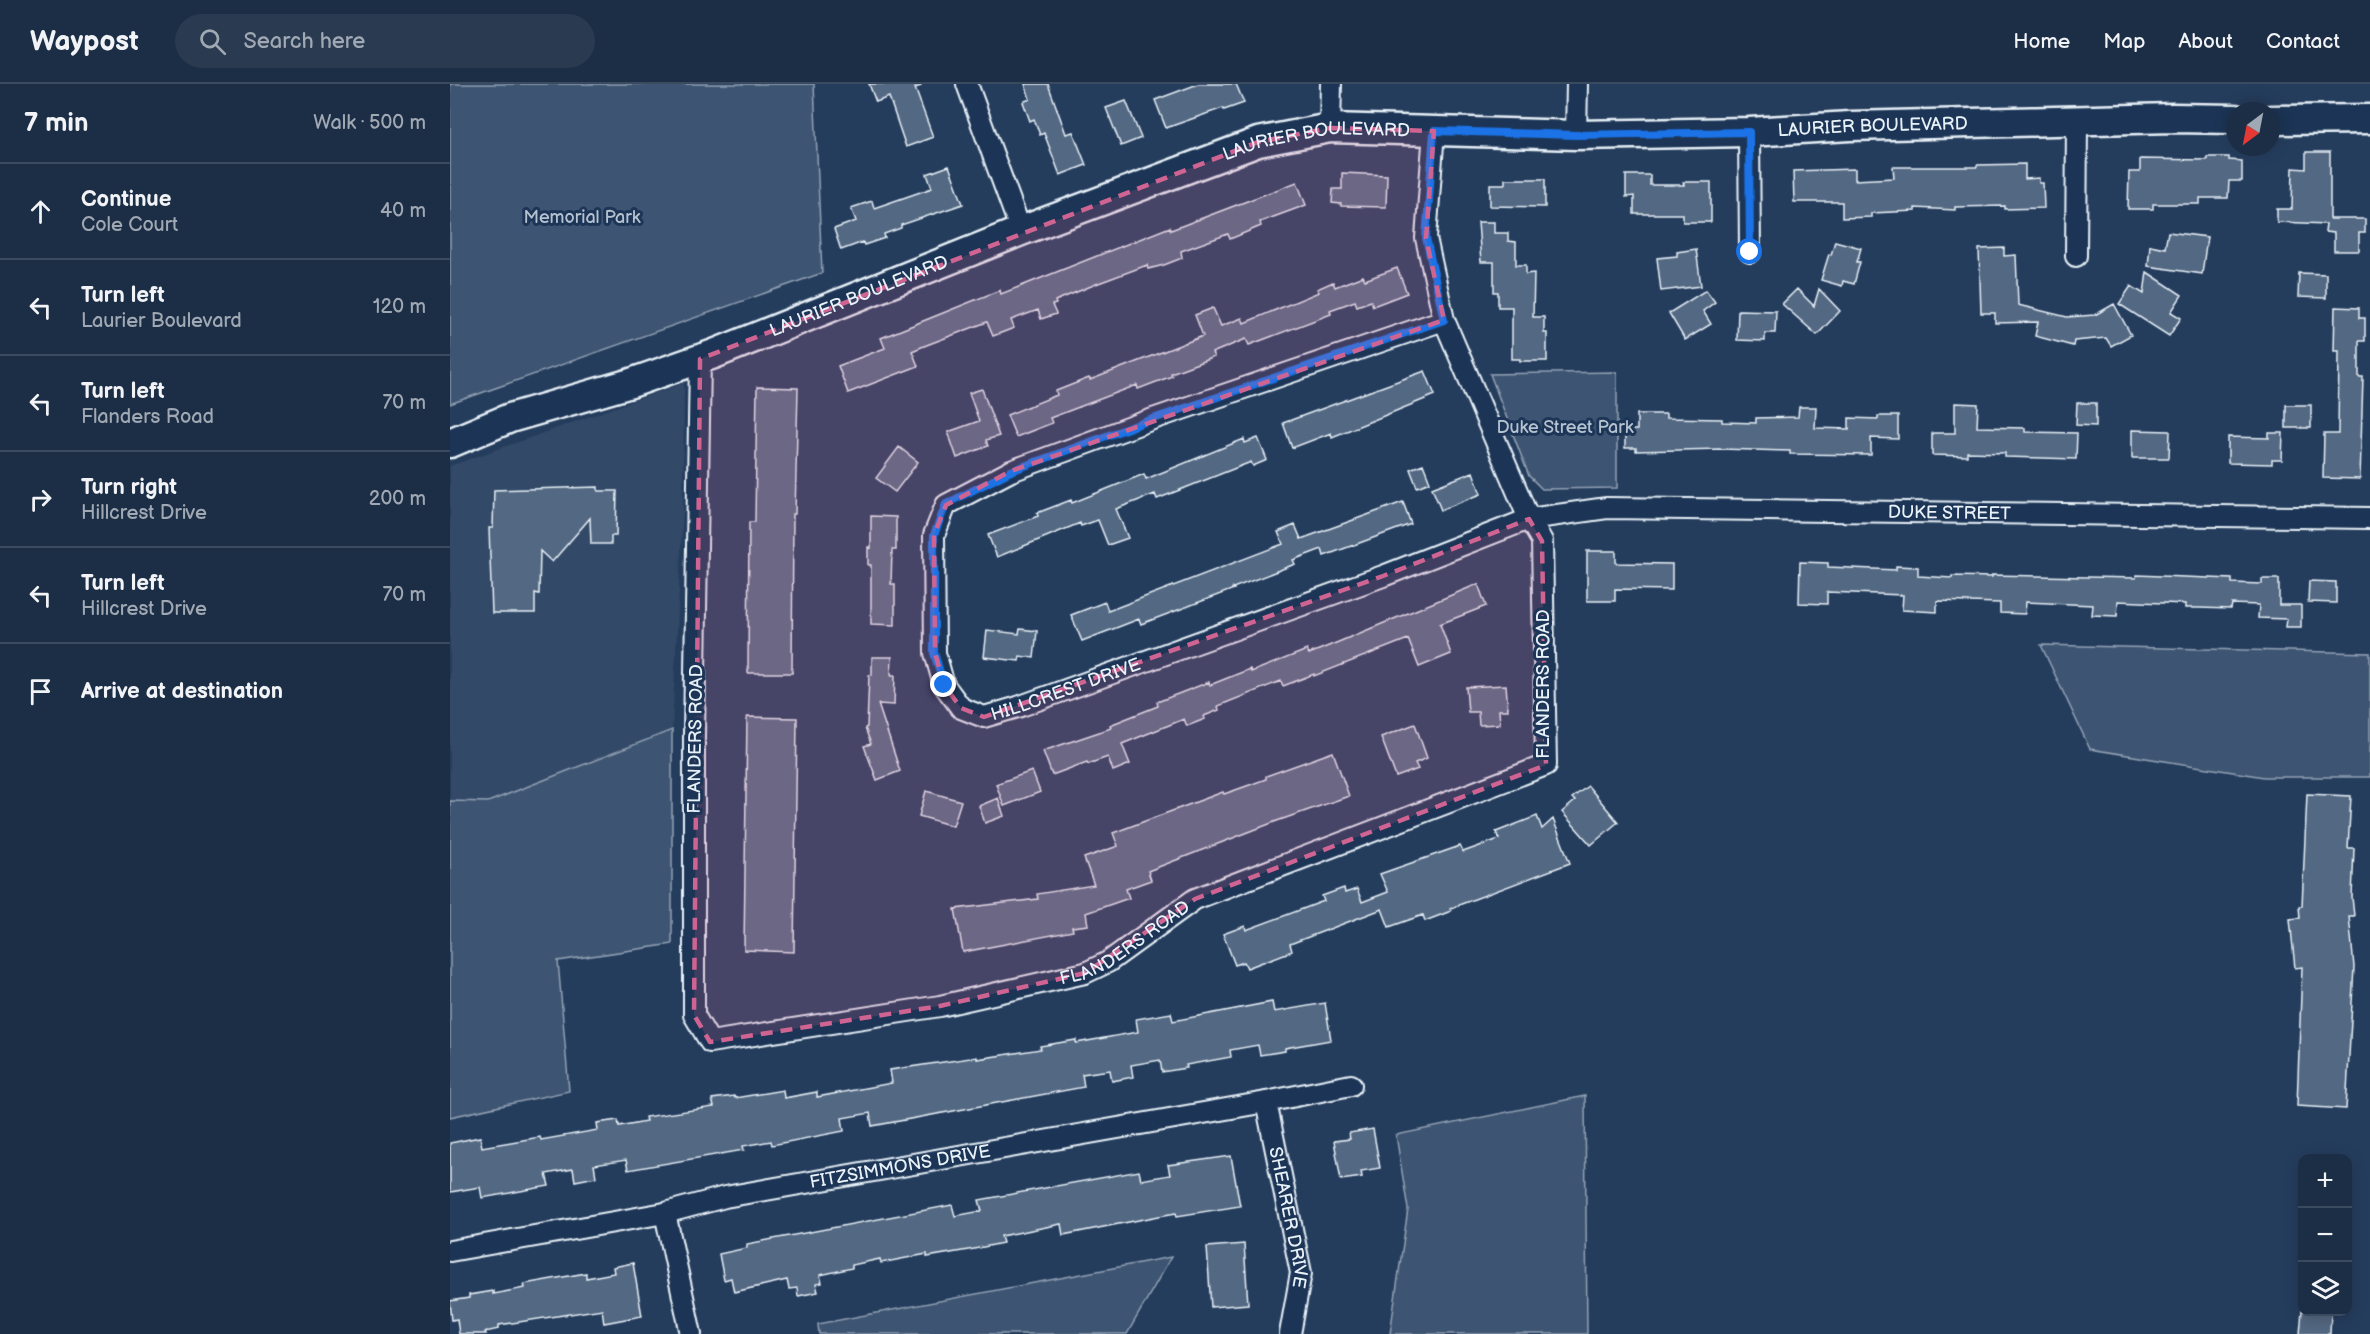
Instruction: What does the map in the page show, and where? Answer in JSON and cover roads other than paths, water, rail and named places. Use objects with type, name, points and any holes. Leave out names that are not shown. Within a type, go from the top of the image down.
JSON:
[{"type":"street","points":[[967,84],[1021,231]]},
{"type":"street","points":[[1330,128],[1331,84]]},
{"type":"street","points":[[1576,135],[1577,84]]},
{"type":"street","name":"LAURIER BOULEVARD","points":[[450,443],[510,418],[631,383],[700,359],[1021,231],[1258,142],[1330,128],[1576,135],[1749,132],[1850,126],[2226,119]]},
{"type":"street","points":[[2280,120],[2370,119]]},
{"type":"street","points":[[2076,256],[2077,121]]},
{"type":"street","name":"FLANDERS ROAD","points":[[700,359],[694,736],[694,1015],[710,1042],[940,1006],[1085,973],[1108,962],[1195,899],[1546,765],[1542,541],[1529,519],[1444,320],[1426,238],[1434,131]]},
{"type":"street","points":[[1749,132],[1750,252]]},
{"type":"street","name":"HILLCREST DRIVE","points":[[1444,320],[1150,420],[1011,471],[946,504],[934,535],[934,653],[944,685],[962,708],[984,717],[1018,707],[1383,576],[1529,519]]},
{"type":"street","name":"DUKE STREET","points":[[1529,519],[1607,508],[2370,518]]},
{"type":"street","name":"FITZSIMMONS DRIVE","points":[[450,1251],[665,1213],[725,1197],[1266,1102],[1351,1084]]},
{"type":"street","name":"SHEARER DRIVE","points":[[1266,1102],[1301,1273],[1290,1334]]},
{"type":"street","points":[[665,1213],[691,1334]]},
{"type":"park label","name":"Memorial Park","points":[[582,217]]},
{"type":"park label","name":"Duke Street Park","points":[[1565,427]]}]
